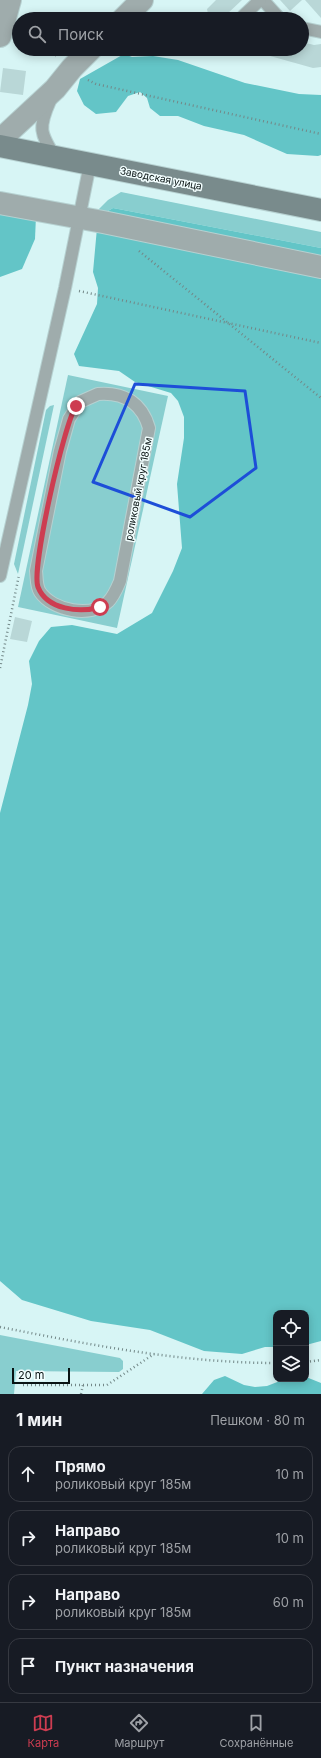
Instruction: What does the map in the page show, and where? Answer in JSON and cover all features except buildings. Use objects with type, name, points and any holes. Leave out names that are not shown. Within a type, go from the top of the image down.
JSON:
[{"type":"main road","name":"Заводская улица","points":[[0,146],[321,210]]},
{"type":"street","points":[[0,36],[10,0]]},
{"type":"street","points":[[130,12],[142,0]]},
{"type":"street","points":[[0,140],[55,89],[84,56]]},
{"type":"street","points":[[0,203],[321,267]]},
{"type":"lane","points":[[247,12],[262,0],[273,12]]},
{"type":"lane","points":[[309,30],[321,32]]},
{"type":"lane","points":[[55,89],[43,115],[42,131],[44,138],[55,157]]},
{"type":"lane","points":[[0,576],[80,218],[90,164]]},
{"type":"lane","name":"роликовый круг 185м","points":[[113,394],[127,398],[140,409],[149,428],[118,586],[107,603],[95,609],[80,611],[58,605],[44,597],[38,588],[36,571],[60,451],[69,419],[76,406],[90,397],[113,394]]},
{"type":"path","points":[[54,56],[75,65],[88,80],[96,84],[321,134]]},
{"type":"path","points":[[133,246],[321,398]]},
{"type":"path","points":[[78,290],[321,343]]},
{"type":"path","points":[[0,1328],[88,1344],[155,1354],[227,1361],[273,1363]]},
{"type":"path","points":[[24,1385],[107,1386],[155,1354]]},
{"type":"path","points":[[309,1362],[321,1360]]},
{"type":"path","points":[[81,1394],[83,1386]]},
{"type":"highlighted area","points":[[135,384],[245,391],[256,468],[190,517],[93,482]]},
{"type":"shaded area","points":[[120,56],[153,56],[178,60],[245,83],[299,94],[321,95],[321,155],[287,154],[244,135],[204,126],[178,116],[160,116],[150,108],[147,98],[140,92],[128,96],[116,112],[96,114],[84,105],[77,91],[80,79]]},
{"type":"shaded area","points":[[121,192],[321,232],[321,248],[113,208],[98,217],[92,216],[108,200]]},
{"type":"shaded area","points":[[113,208],[321,248],[321,1341],[309,1344],[309,1310],[273,1310],[273,1347],[265,1347],[242,1354],[204,1351],[150,1330],[91,1321],[22,1300],[0,1281],[0,813],[28,705],[32,684],[29,661],[39,641],[51,627],[72,625],[117,634],[152,613],[173,571],[182,548],[177,484],[184,438],[184,417],[178,401],[171,393],[135,382],[119,371],[79,366],[74,354],[97,304],[98,288],[93,272],[98,217]]},
{"type":"shaded area","points":[[0,213],[36,216],[35,239],[22,269],[0,277]]},
{"type":"shaded area","points":[[68,375],[168,396],[117,628],[18,607]]},
{"type":"shaded area","points":[[54,405],[18,574],[14,564],[46,410],[50,406]]},
{"type":"shaded area","points":[[0,1335],[120,1358],[123,1361],[123,1369],[119,1372],[16,1371],[14,1394],[0,1394]]},
{"type":"shaded area","points":[[225,1376],[244,1385],[255,1387],[267,1386],[277,1382],[309,1382],[309,1378],[321,1383],[321,1394],[202,1394],[214,1380]]},
{"type":"route","points":[[76,406],[69,419],[60,451],[37,561],[37,580],[38,588],[44,597],[58,605],[80,611],[100,607]]}]
